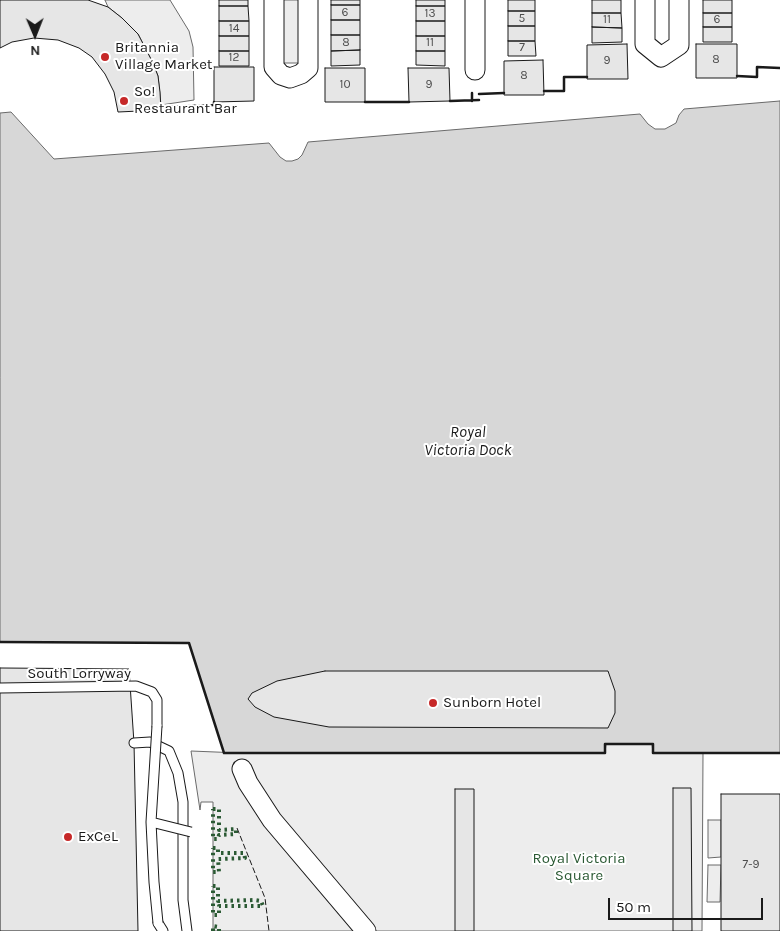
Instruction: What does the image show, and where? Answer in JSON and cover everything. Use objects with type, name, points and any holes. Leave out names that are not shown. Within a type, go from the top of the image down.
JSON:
[{"type":"street","points":[[274,0],[274,67],[281,75],[290,78],[301,74],[308,68],[308,0]]},
{"type":"street","points":[[475,70],[476,0]]},
{"type":"street","points":[[645,0],[646,44],[661,57],[679,45],[679,0]]},
{"type":"street","points":[[242,769],[248,784],[272,820],[366,931]]},
{"type":"lane","name":"South Lorryway","points":[[0,688],[136,686],[152,692],[157,700],[157,726],[151,822],[154,882],[160,928]]},
{"type":"lane","points":[[134,743],[150,742],[169,751],[178,773],[183,802],[183,900],[187,931]]},
{"type":"lane","points":[[151,822],[191,832]]},
{"type":"shaded area","points":[[105,0],[170,0],[189,31],[193,47],[194,100],[161,105],[158,76],[138,34],[108,7]]},
{"type":"shaded area","points":[[281,0],[300,0],[300,63],[280,63]]},
{"type":"shaded area","points":[[605,744],[653,744],[653,753],[703,753],[702,931],[213,931],[213,802],[201,802],[200,810],[191,751],[240,753],[605,753]]},
{"type":"shaded area","points":[[708,820],[721,820],[721,857],[708,858]]},
{"type":"shaded area","points":[[708,865],[721,865],[720,902],[707,902]]},
{"type":"water","name":"Royal Victoria Dock","points":[[780,101],[780,753],[653,753],[652,744],[606,744],[605,753],[224,753],[189,643],[0,642],[0,113],[11,112],[54,159],[269,143],[280,157],[286,161],[292,161],[302,155],[308,142],[640,114],[655,129],[665,129],[676,123],[684,109]]},
{"type":"building","points":[[0,0],[88,0],[108,7],[138,34],[153,63],[158,76],[161,110],[118,112],[114,92],[105,74],[92,57],[79,48],[58,40],[34,38],[12,42],[0,48]]},
{"type":"building","points":[[219,0],[248,0],[248,6],[219,6]]},
{"type":"building","points":[[331,0],[360,0],[360,5],[331,5]]},
{"type":"building","points":[[416,0],[445,0],[445,6],[416,6]]},
{"type":"building","points":[[508,0],[535,0],[535,11],[508,11]]},
{"type":"building","points":[[592,0],[621,0],[621,13],[592,13]]},
{"type":"building","points":[[703,0],[732,0],[732,13],[703,13]]},
{"type":"building","points":[[331,5],[360,5],[360,20],[331,20]]},
{"type":"building","points":[[219,6],[248,6],[249,21],[219,21]]},
{"type":"building","points":[[416,6],[445,6],[445,21],[416,21]]},
{"type":"building","points":[[508,11],[535,11],[535,26],[508,26]]},
{"type":"building","points":[[592,13],[621,13],[622,28],[592,27]]},
{"type":"building","points":[[703,13],[732,13],[732,27],[703,27]]},
{"type":"building","points":[[331,20],[360,20],[360,35],[331,35]]},
{"type":"building","points":[[219,21],[249,21],[249,36],[219,36]]},
{"type":"building","points":[[416,21],[445,21],[445,36],[416,36]]},
{"type":"building","points":[[508,26],[535,26],[535,41],[508,41]]},
{"type":"building","points":[[592,27],[622,28],[622,42],[592,43]]},
{"type":"building","points":[[703,27],[732,27],[732,42],[703,42]]},
{"type":"building","points":[[331,35],[360,35],[360,50],[331,51]]},
{"type":"building","points":[[219,36],[249,36],[249,51],[219,51]]},
{"type":"building","points":[[416,36],[445,36],[445,51],[416,51]]},
{"type":"building","points":[[508,41],[535,41],[536,56],[508,56]]},
{"type":"building","points":[[627,44],[628,79],[587,79],[587,45]]},
{"type":"building","points":[[696,44],[737,44],[737,78],[696,78]]},
{"type":"building","points":[[360,50],[360,65],[331,66],[331,51]]},
{"type":"building","points":[[219,51],[249,51],[249,66],[219,66]]},
{"type":"building","points":[[416,51],[445,51],[445,66],[416,65]]},
{"type":"building","points":[[543,60],[544,95],[504,95],[504,61]]},
{"type":"building","points":[[214,67],[254,67],[254,101],[214,102]]},
{"type":"building","points":[[325,68],[365,68],[365,102],[325,102]]},
{"type":"building","points":[[408,68],[449,68],[450,101],[409,102]]},
{"type":"building","name":"ExCeL","points":[[0,668],[129,669],[134,743],[138,931],[0,931]]},
{"type":"building","name":"Sunborn Hotel","points":[[325,671],[608,671],[615,691],[615,713],[608,728],[329,727],[274,717],[255,707],[248,699],[252,693],[277,681]]},
{"type":"building","points":[[673,788],[691,788],[692,931],[673,931]]},
{"type":"building","points":[[455,789],[474,789],[474,931],[455,931]]},
{"type":"building","points":[[721,794],[780,794],[780,931],[721,931]]},
{"type":"hedge","points":[[213,809],[219,809],[219,830],[236,829],[236,834],[219,835],[218,839],[213,839],[213,809]]},
{"type":"hedge","points":[[213,848],[218,848],[218,853],[244,853],[245,858],[218,859],[219,872],[213,872],[213,848]]},
{"type":"hedge","points":[[213,886],[218,886],[218,901],[255,900],[261,901],[263,906],[219,906],[219,915],[213,915],[213,886]]},
{"type":"hedge","points":[[213,931],[213,926],[219,927],[219,931]]},
{"type":"fence","points":[[237,828],[265,898],[269,931]]},
{"type":"wall","points":[[737,76],[757,77],[757,67],[780,68]]},
{"type":"wall","points":[[544,91],[564,91],[564,77],[587,77]]},
{"type":"wall","points":[[472,93],[472,101]]},
{"type":"wall","points":[[479,94],[504,93]]},
{"type":"wall","points":[[450,101],[479,100]]},
{"type":"wall","points":[[161,107],[214,105],[214,102]]},
{"type":"wall","points":[[365,102],[409,102]]},
{"type":"wall","points":[[0,642],[189,643],[224,753],[605,753],[605,744],[653,744],[653,753],[780,753]]},
{"type":"place","name":"Britannia Village Market","points":[[105,57]]},
{"type":"place","name":"So! Restaurant Bar","points":[[124,101]]},
{"type":"place","name":"Sunborn Hotel","points":[[433,703]]},
{"type":"place","name":"ExCeL","points":[[68,837]]},
{"type":"park label","name":"Royal Victoria Square","points":[[579,868]]}]
